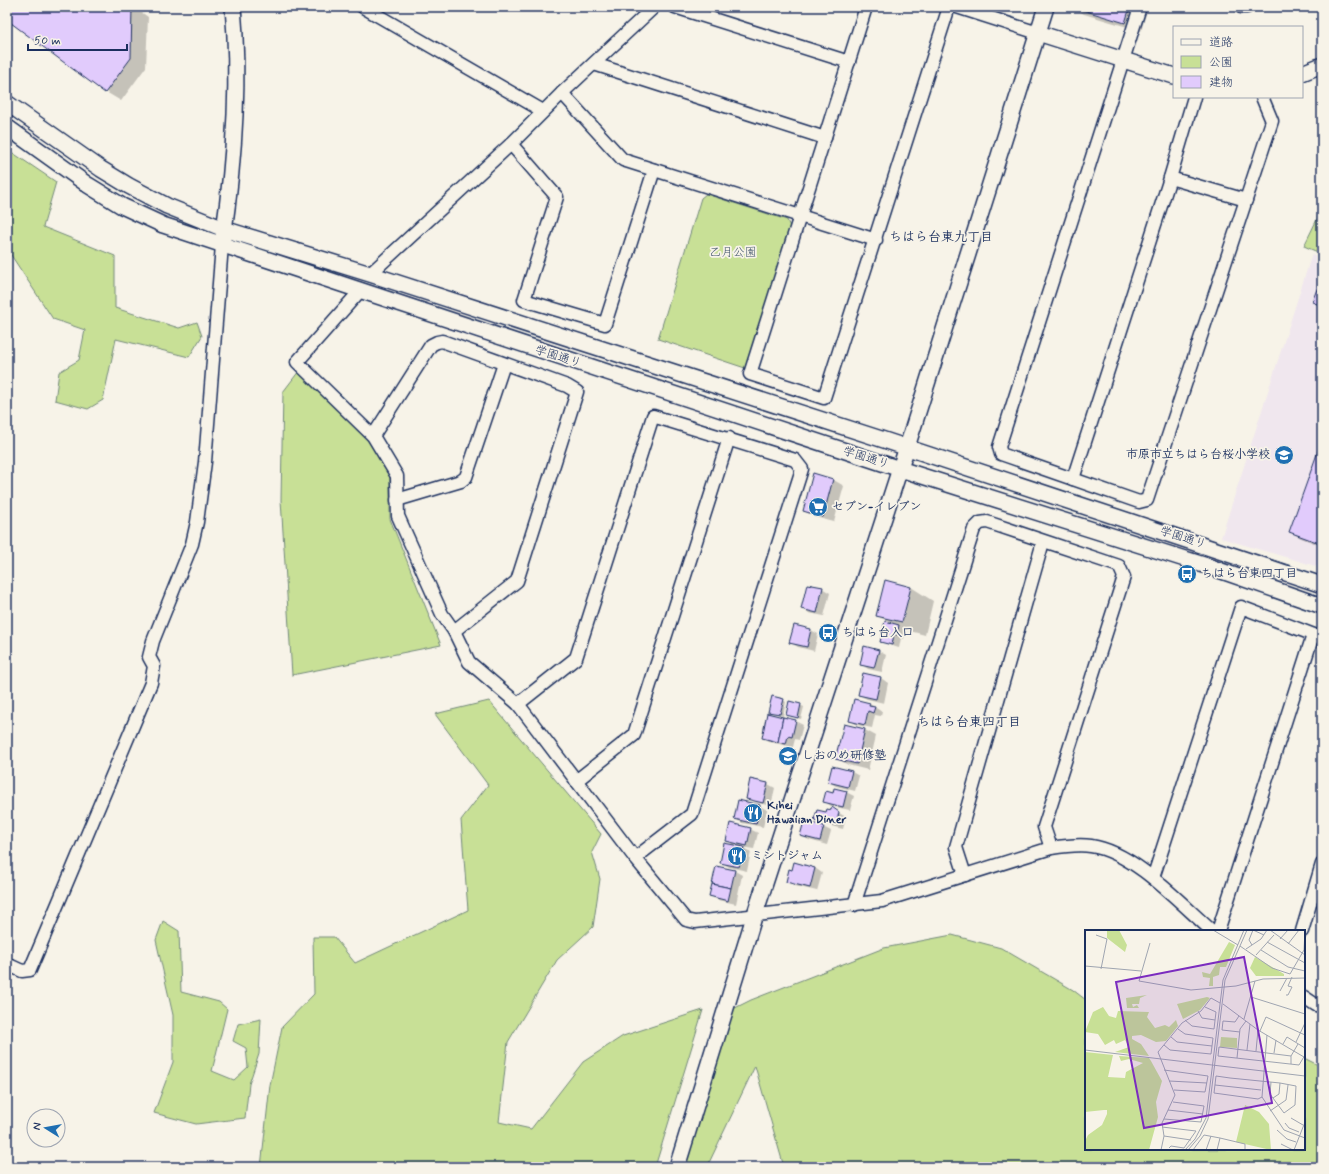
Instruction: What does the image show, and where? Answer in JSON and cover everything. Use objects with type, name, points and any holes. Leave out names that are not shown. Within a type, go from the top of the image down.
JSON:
[{"type":"street","points":[[7,964],[22,971],[30,970],[151,683],[154,666],[149,657],[153,642],[192,544],[197,522],[204,462],[222,245],[236,119],[235,34],[233,7]]},
{"type":"street","points":[[363,7],[543,111]]},
{"type":"street","points":[[370,274],[511,144],[543,111],[654,7]]},
{"type":"street","points":[[675,7],[849,62]]},
{"type":"street","points":[[866,7],[750,374],[824,398],[876,240],[949,7]]},
{"type":"street","points":[[957,7],[1173,76]]},
{"type":"street","points":[[677,1167],[754,917],[900,469],[1046,7]]},
{"type":"street","points":[[1140,7],[999,447],[1001,454],[1139,502],[1147,500],[1272,121],[1262,98]]},
{"type":"street","points":[[1241,7],[1247,7]]},
{"type":"street","points":[[594,64],[825,138]]},
{"type":"street","points":[[1303,74],[1322,65]]},
{"type":"street","points":[[562,93],[622,160],[876,240]]},
{"type":"street","points":[[1073,479],[1170,178],[1194,98]]},
{"type":"street","name":"学園通り","points":[[7,102],[102,169],[129,186],[167,206],[224,229],[427,292],[907,447],[1322,585]]},
{"type":"street","name":"学園通り","points":[[7,127],[88,185],[122,206],[163,224],[411,308],[900,469],[1210,567],[1322,606]]},
{"type":"street","points":[[511,144],[557,197],[524,300],[605,324],[654,170]]},
{"type":"street","points":[[1170,178],[1246,200]]},
{"type":"street","points":[[360,291],[297,362],[373,436],[397,476],[398,516],[442,614],[454,632],[469,662],[518,704],[635,858],[686,920],[695,922],[754,917],[882,901],[1051,848],[1077,845],[1109,850],[1130,860],[1153,878],[1211,930]]},
{"type":"street","points":[[373,436],[431,345],[437,342],[442,341],[567,386],[577,392],[517,581],[454,632]]},
{"type":"street","points":[[397,500],[461,481],[466,477],[504,364]]},
{"type":"street","points":[[518,704],[576,658],[653,416],[729,438],[795,460],[802,469],[692,814],[635,858]]},
{"type":"street","points":[[576,781],[634,736],[729,438]]},
{"type":"street","points":[[854,905],[974,529],[980,523],[987,522],[1043,542],[1119,566],[1124,577],[1044,827],[1051,848]]},
{"type":"street","points":[[965,875],[956,847],[1043,542]]},
{"type":"street","points":[[1153,878],[1241,607],[1318,636],[1218,930]]},
{"type":"street","points":[[1302,930],[1322,864]]},
{"type":"street","points":[[1305,998],[1316,1005],[1322,1006]]},
{"type":"shaded area","name":"市原市立ちはら台桜小学校","points":[[1312,254],[1322,259],[1322,568],[1221,538]]},
{"type":"green space","points":[[7,149],[56,182],[43,227],[115,256],[115,308],[179,328],[197,322],[202,336],[189,357],[116,339],[103,400],[88,409],[55,400],[59,372],[79,360],[85,330],[53,319],[7,249]]},
{"type":"green space","name":"乙月公園","points":[[706,194],[787,220],[790,227],[745,368],[658,339],[701,198]]},
{"type":"green space","points":[[1322,209],[1322,254],[1304,246]]},
{"type":"green space","points":[[299,371],[366,437],[390,477],[390,519],[441,645],[292,675],[281,500],[283,392]]},
{"type":"green space","points":[[489,701],[601,834],[592,852],[600,879],[593,927],[557,960],[508,1042],[499,1122],[531,1129],[583,1062],[623,1036],[703,1010],[655,1167],[261,1167],[270,1085],[282,1027],[314,994],[313,937],[334,937],[355,963],[468,910],[461,820],[488,785],[435,714]]},
{"type":"green space","points":[[163,921],[179,931],[181,992],[219,1002],[227,1009],[212,1071],[234,1080],[248,1067],[246,1048],[233,1041],[238,1024],[261,1019],[259,1054],[249,1084],[245,1118],[196,1124],[154,1113],[173,1062],[173,1015],[156,940]]},
{"type":"green space","points":[[952,935],[1001,948],[1073,990],[1085,999],[1085,1150],[1305,1150],[1305,1058],[1322,1067],[1322,1167],[784,1167],[755,1066],[707,1167],[680,1167],[727,1012],[751,1000],[884,948]]},
{"type":"building","points":[[7,7],[132,7],[131,58],[105,93],[7,20]]},
{"type":"building","points":[[1073,7],[1130,7],[1125,23]]},
{"type":"building","points":[[1322,276],[1322,306],[1312,302]]},
{"type":"building","points":[[1322,440],[1322,544],[1289,532]]},
{"type":"building","points":[[813,473],[833,479],[823,517],[803,511]]},
{"type":"building","points":[[885,580],[911,587],[902,622],[876,616]]},
{"type":"building","points":[[807,584],[823,587],[817,613],[801,609]]},
{"type":"building","points":[[885,621],[899,625],[897,635],[894,634],[892,645],[880,642]]},
{"type":"building","points":[[794,625],[811,629],[807,647],[789,643]]},
{"type":"building","points":[[864,646],[879,650],[874,668],[860,665]]},
{"type":"building","points":[[863,673],[881,677],[876,699],[858,695]]},
{"type":"building","points":[[772,696],[784,699],[780,714],[768,712]]},
{"type":"building","points":[[854,699],[870,703],[869,706],[875,707],[873,713],[868,711],[865,725],[849,721]]},
{"type":"building","points":[[789,701],[801,704],[798,718],[786,715]]},
{"type":"building","points":[[767,713],[783,717],[778,742],[762,738]]},
{"type":"building","points":[[783,717],[796,720],[792,737],[788,736],[786,744],[778,742]]},
{"type":"building","points":[[844,724],[865,729],[857,764],[835,759]]},
{"type":"building","points":[[832,766],[852,771],[848,787],[828,782]]},
{"type":"building","points":[[750,779],[768,783],[763,803],[746,799]]},
{"type":"building","points":[[834,788],[847,791],[843,807],[823,802],[826,791],[833,793]]},
{"type":"building","points":[[738,800],[760,805],[756,824],[734,819]]},
{"type":"building","points":[[832,807],[839,812],[836,825],[814,820],[817,810],[826,812],[827,809],[831,810]]},
{"type":"building","points":[[804,821],[824,826],[820,841],[800,836]]},
{"type":"building","points":[[730,823],[751,828],[747,846],[726,841]]},
{"type":"building","points":[[724,843],[744,847],[739,867],[720,863]]},
{"type":"building","points":[[794,862],[815,868],[810,888],[786,882],[789,869],[792,870]]},
{"type":"building","points":[[716,866],[735,870],[731,888],[712,884]]},
{"type":"building","points":[[712,884],[731,888],[728,901],[709,896]]},
{"type":"place","name":"市原市立ちはら台桜小学校","points":[[1284,455]]},
{"type":"place","name":"セブン-イレブン","points":[[818,507]]},
{"type":"place","name":"ちはら台東四丁目","points":[[1187,574]]},
{"type":"place","name":"ちはら台入口","points":[[828,633]]},
{"type":"place","name":"しおのめ研修塾","points":[[788,756]]},
{"type":"place","name":"Kihei Hawaiian Diner","points":[[753,813]]},
{"type":"place","name":"ミントジャム","points":[[737,856]]},
{"type":"district","name":"ちはら台東九丁目","points":[[941,237]]},
{"type":"district","name":"ちはら台東四丁目","points":[[969,722]]}]
